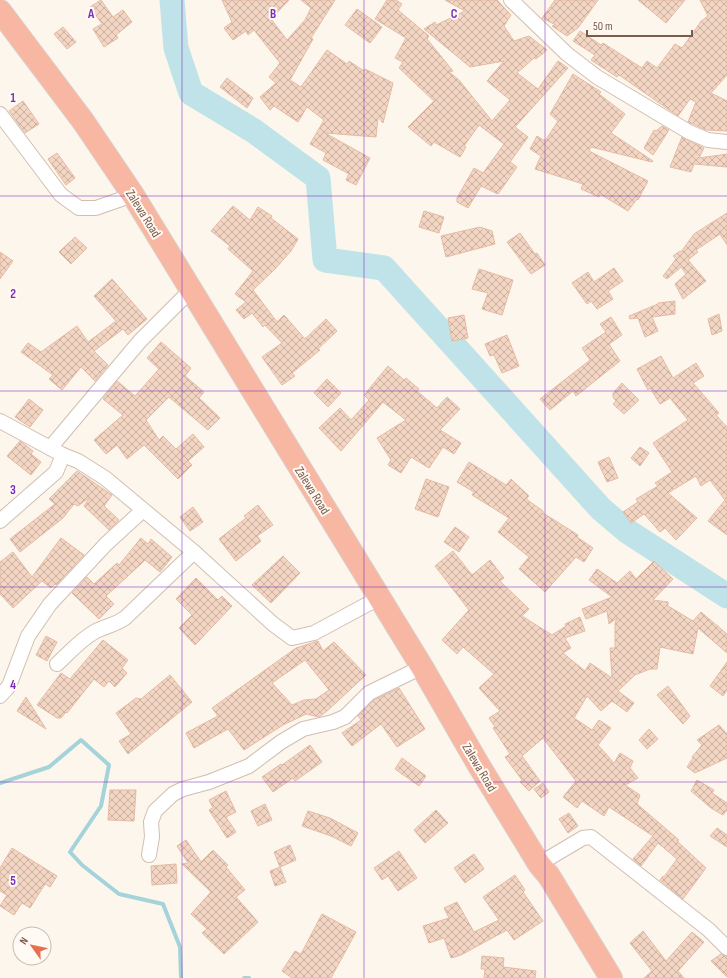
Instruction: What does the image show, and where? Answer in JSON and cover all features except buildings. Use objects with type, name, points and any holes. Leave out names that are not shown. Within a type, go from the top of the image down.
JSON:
[{"type":"highway","name":"Zalewa Road","points":[[0,11],[83,121],[133,195],[422,667],[478,764],[610,978]]},
{"type":"street","points":[[511,0],[567,54],[597,77],[689,132],[708,140],[727,142]]},
{"type":"street","points":[[0,114],[61,195],[79,208],[96,208],[133,195]]},
{"type":"street","points":[[50,448],[140,341],[190,290]]},
{"type":"street","points":[[2,427],[78,461],[105,478],[194,552],[273,624],[292,638],[314,633],[379,598]]},
{"type":"street","points":[[0,521],[56,472],[63,455]]},
{"type":"street","points":[[0,696],[9,686],[28,636],[50,604],[106,544],[143,510]]},
{"type":"street","points":[[57,664],[83,638],[98,630],[116,624],[124,618],[194,552]]},
{"type":"street","points":[[150,855],[152,822],[155,811],[173,794],[183,789],[208,782],[249,766],[281,742],[303,729],[333,722],[345,717],[369,693],[422,667]]},
{"type":"street","points":[[539,864],[583,838],[590,837],[709,930],[727,948]]},
{"type":"waterway","points":[[172,0],[176,48],[191,93],[254,131],[318,178],[325,260],[384,268],[601,509],[627,531],[727,596]]},
{"type":"waterway","points":[[0,783],[49,767],[81,740],[109,765],[101,806],[70,852],[82,865],[119,894],[163,904],[180,947],[181,978]]},
{"type":"waterway","points":[[244,978],[249,978]]}]
